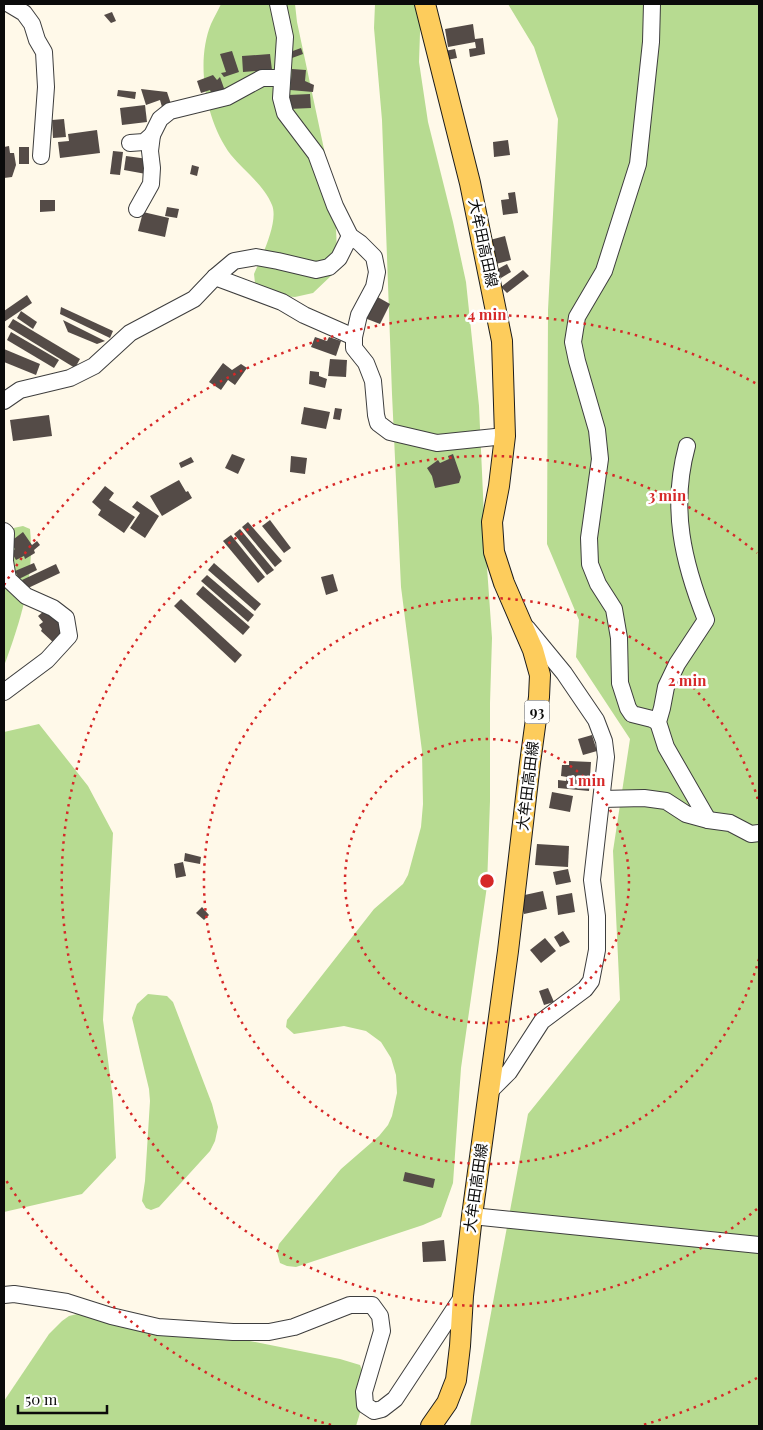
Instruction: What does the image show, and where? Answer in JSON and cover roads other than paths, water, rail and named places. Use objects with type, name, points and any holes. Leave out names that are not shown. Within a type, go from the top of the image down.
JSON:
[{"type":"main road","name":"大牟田高田線","points":[[425,4],[470,183],[502,341],[505,436],[499,486],[492,522],[494,552],[504,583],[534,650],[540,676],[539,697],[490,1091],[462,1296],[460,1346],[456,1380],[447,1403],[431,1426]]},
{"type":"street","points":[[9,4],[24,13],[32,24],[37,40],[44,52],[46,87],[41,156]]},
{"type":"street","points":[[278,4],[285,37],[281,98],[285,113],[316,154],[335,206],[350,236],[360,242],[374,257],[377,272],[374,287],[359,315],[354,337],[354,348],[366,363],[373,381],[378,422],[390,432],[436,443],[505,436]]},
{"type":"street","points":[[652,4],[651,42],[638,164],[604,271],[578,317],[573,342],[576,361],[597,430],[600,459],[589,538],[590,564],[598,584],[614,609],[619,638],[620,683],[628,708],[632,714],[658,722]]},
{"type":"street","points":[[137,209],[151,184],[150,151],[152,135],[160,119],[170,110],[227,97],[262,78],[282,78]]},
{"type":"street","points":[[130,143],[144,142],[152,135]]},
{"type":"street","points":[[4,401],[20,390],[70,378],[94,366],[130,333],[194,299],[234,261],[256,257],[316,270],[329,267],[339,258],[350,236]]},
{"type":"street","points":[[215,277],[282,302],[304,315],[354,337]]},
{"type":"street","points":[[687,446],[682,465],[678,499],[681,536],[695,592],[706,620],[673,672],[666,687],[658,722],[666,747],[708,820]]},
{"type":"street","points":[[4,531],[6,534],[5,561],[8,579],[26,596],[53,608],[66,618],[69,636],[47,660],[4,692]]},
{"type":"street","points":[[490,1091],[509,1072],[542,1021],[585,989],[591,981],[597,950],[597,916],[592,880],[606,757],[604,741],[596,720],[564,673],[522,622]]},
{"type":"street","points":[[602,799],[644,798],[666,801],[686,814],[708,820],[730,822],[751,834],[759,833]]},
{"type":"street","points":[[472,1216],[759,1245]]},
{"type":"street","points":[[4,1295],[14,1294],[67,1302],[111,1316],[158,1327],[232,1332],[270,1332],[294,1327],[350,1305],[372,1305],[380,1316],[382,1331],[364,1392],[365,1405],[374,1411],[382,1409],[395,1399],[462,1296]]}]
